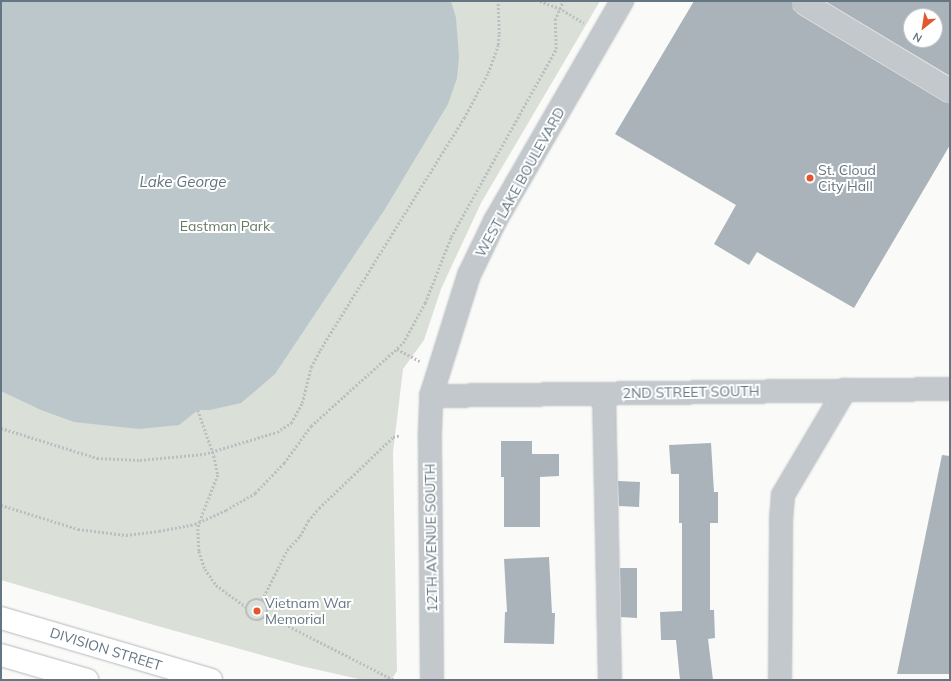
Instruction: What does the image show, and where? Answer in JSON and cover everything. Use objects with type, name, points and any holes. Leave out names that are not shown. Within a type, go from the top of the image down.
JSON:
[{"type":"highway","name":"DIVISION STREET","points":[[1,618],[211,680]]},
{"type":"highway","points":[[4,658],[87,680]]},
{"type":"street","name":"WEST LAKE BOULEVARD","points":[[431,396],[469,275],[495,221],[622,1]]},
{"type":"street","points":[[804,3],[950,91]]},
{"type":"street","name":"2ND STREET SOUTH","points":[[431,396],[950,389]]},
{"type":"street","points":[[780,680],[781,519],[783,495],[845,390]]},
{"type":"street","points":[[604,394],[610,680]]},
{"type":"street","name":"12TH AVENUE SOUTH","points":[[431,396],[432,680]]},
{"type":"path","points":[[1,428],[97,458],[154,460],[204,454],[277,432],[285,428],[296,418],[302,403],[311,367],[320,350],[460,124],[488,73],[498,45],[498,1]]},
{"type":"path","points":[[540,1],[559,8],[603,34]]},
{"type":"path","points":[[1,505],[78,529],[126,535],[159,531],[200,521],[226,510],[255,493],[284,464],[311,426],[397,349],[425,303],[451,237],[556,49],[555,20],[563,1]]},
{"type":"path","points":[[397,349],[420,361]]},
{"type":"path","points":[[198,410],[212,451],[218,475],[200,521],[198,529],[199,551],[205,569],[216,585],[246,607]]},
{"type":"path","points":[[262,600],[287,550],[300,536],[308,521],[319,508],[393,437],[401,435]]},
{"type":"path","points":[[252,600],[262,600],[268,607],[267,615],[262,620],[251,621],[246,615],[246,607],[252,600]]},
{"type":"path","points":[[267,615],[394,680]]},
{"type":"green space","name":"Eastman Park","points":[[1,1],[600,1],[481,203],[441,289],[424,340],[403,369],[393,452],[397,671],[391,680],[363,680],[301,666],[1,580]]},
{"type":"water","name":"Lake George","points":[[1,1],[451,1],[456,18],[459,57],[457,78],[448,104],[385,209],[275,374],[241,403],[210,410],[198,410],[179,425],[139,429],[74,422],[41,410],[1,391]]},
{"type":"building","name":"St. Cloud City Hall","points":[[694,1],[792,1],[793,9],[798,14],[944,102],[950,103],[950,145],[854,308],[757,252],[749,265],[714,244],[736,205],[615,134]]},
{"type":"building","points":[[825,1],[950,1],[950,76],[903,48],[943,48],[943,8],[903,8],[903,48]]},
{"type":"building","points":[[501,441],[532,441],[532,454],[559,454],[559,476],[540,477],[540,527],[504,527],[504,477],[501,477]]},
{"type":"building","points":[[711,443],[714,492],[718,492],[718,523],[710,523],[710,610],[714,610],[715,638],[708,639],[713,680],[680,680],[676,640],[661,640],[660,612],[682,611],[682,523],[679,523],[679,474],[671,474],[669,445]]},
{"type":"building","points":[[942,455],[950,456],[950,674],[897,674]]},
{"type":"building","points":[[618,481],[640,482],[639,507],[619,506]]},
{"type":"building","points":[[549,557],[552,613],[555,613],[554,644],[504,643],[505,612],[507,612],[504,559]]},
{"type":"building","points":[[620,568],[637,568],[637,618],[621,617]]},
{"type":"place","name":"St. Cloud City Hall","points":[[810,178]]},
{"type":"place","name":"Vietnam War Memorial","points":[[257,611]]}]
